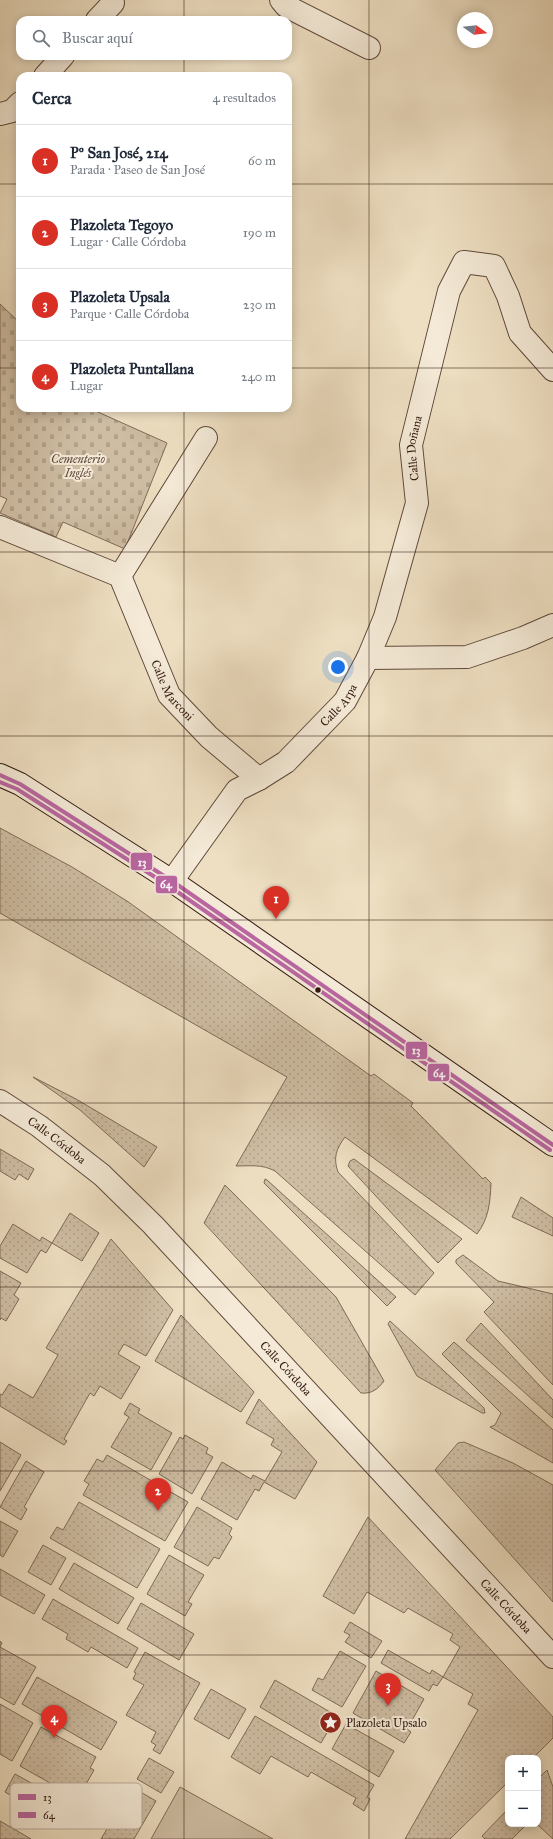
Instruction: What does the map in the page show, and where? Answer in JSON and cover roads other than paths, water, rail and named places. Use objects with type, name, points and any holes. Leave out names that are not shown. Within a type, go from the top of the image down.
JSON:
[{"type":"street","points":[[280,0],[286,6],[368,48]]},
{"type":"street","points":[[101,16],[113,3]]},
{"type":"street","points":[[49,72],[59,60]]},
{"type":"street","points":[[0,114],[12,112],[16,108]]},
{"type":"street","name":"Calle Doñana","points":[[368,658],[385,617],[418,503],[411,445],[449,291],[464,262],[494,266],[508,296],[520,333],[553,370]]},
{"type":"street","points":[[0,527],[120,576],[206,438]]},
{"type":"street","name":"Calle Marconi","points":[[120,576],[169,695],[208,737],[259,778]]},
{"type":"street","points":[[368,658],[467,657],[523,638],[553,625]]},
{"type":"street","name":"Calle Arpa","points":[[172,881],[237,790],[286,762],[345,700],[368,658]]},
{"type":"street","points":[[0,775],[20,784],[172,881],[553,1145]]},
{"type":"street","name":"Calle Córdoba","points":[[0,1101],[39,1126],[102,1175],[153,1225],[553,1657]]},
{"type":"place","name":"Pº San José, 214","points":[[276,919]]},
{"type":"place","name":"Plazoleta Tegoyo","points":[[158,1511]]},
{"type":"place","name":"Plazoleta Upsala","points":[[388,1706]]},
{"type":"place","name":"Plazoleta Upsalo","points":[[331,1723]]},
{"type":"place","name":"Plazoleta Puntallana","points":[[54,1738]]},
{"type":"park label","name":"Cementerio Inglés","points":[[78,466]]}]
